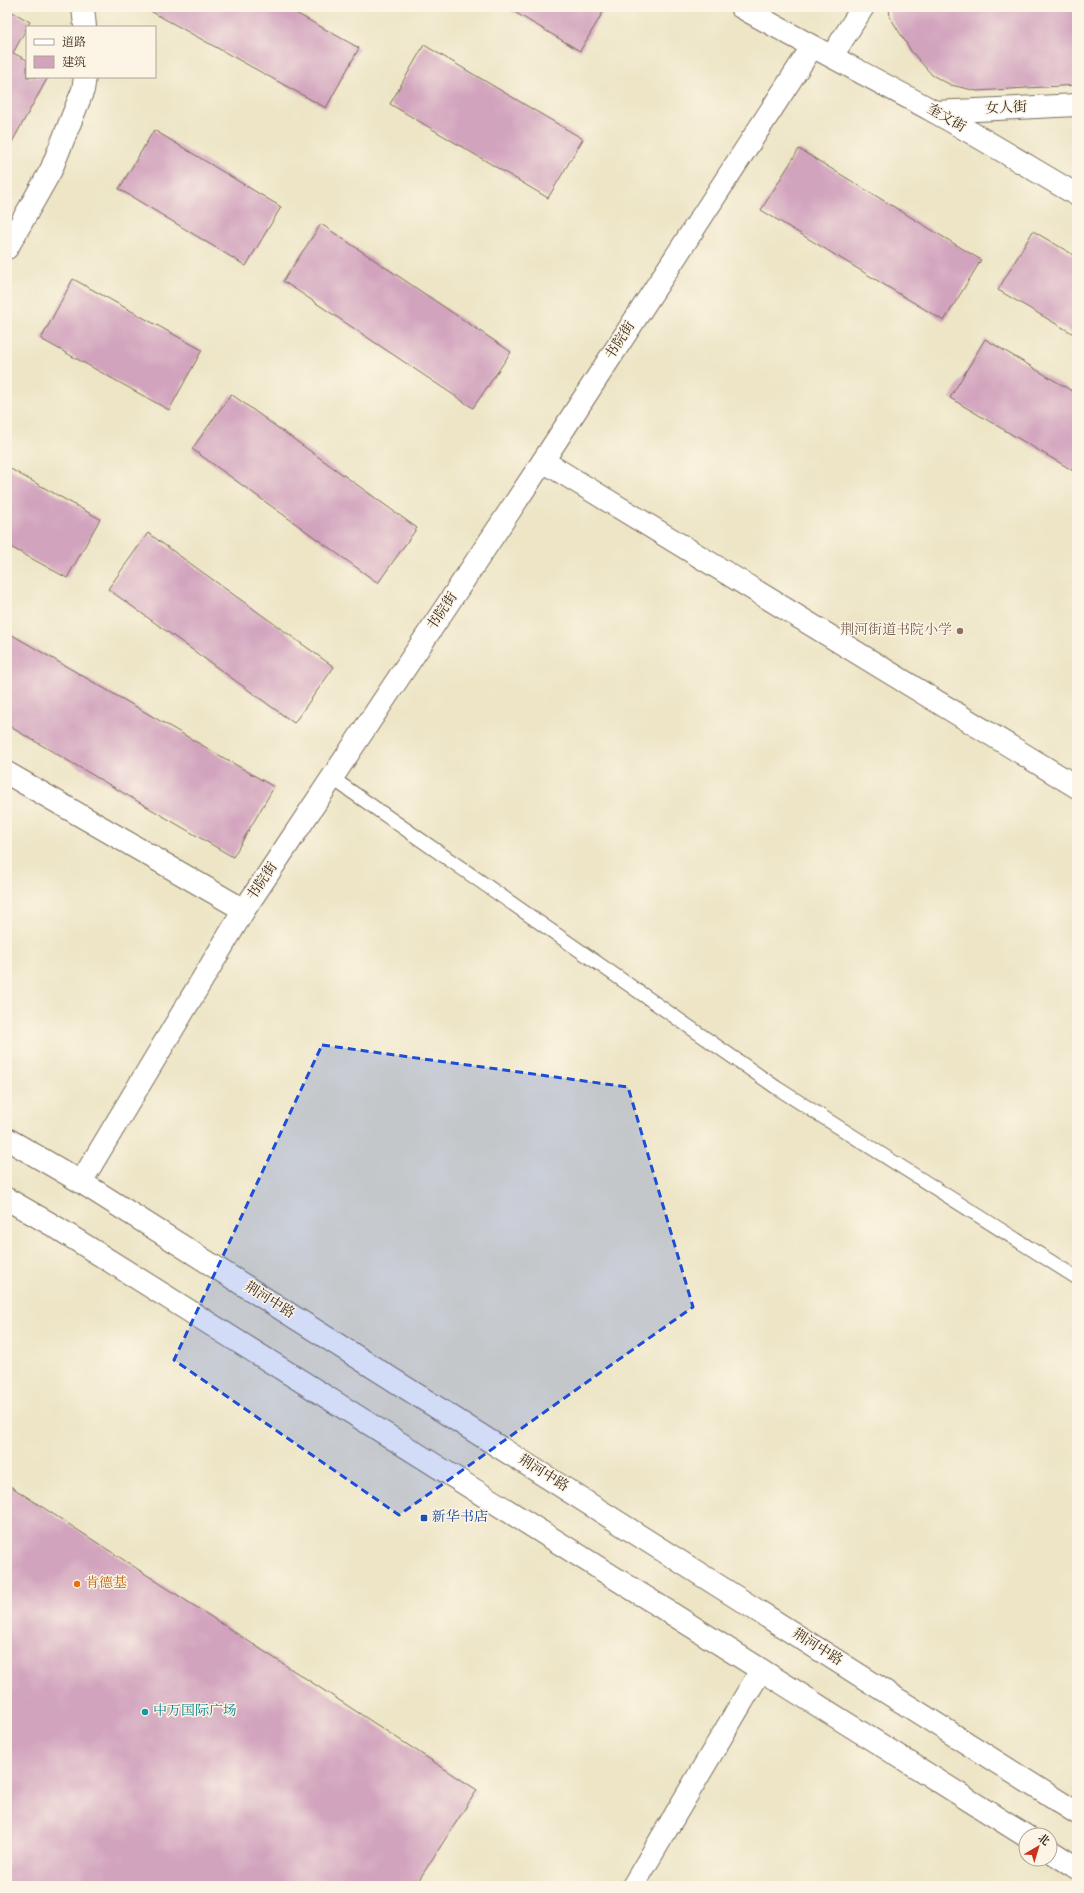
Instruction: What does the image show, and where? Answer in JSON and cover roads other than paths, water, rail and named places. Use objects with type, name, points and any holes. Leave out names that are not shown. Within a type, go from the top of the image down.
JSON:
[{"type":"street","points":[[82,7],[85,26]]},
{"type":"street","name":"奎文街","points":[[741,7],[935,112],[1077,195]]},
{"type":"street","name":"书院街","points":[[81,1182],[244,910],[543,461],[822,51],[863,7]]},
{"type":"street","points":[[7,248],[51,170],[83,90],[85,78]]},
{"type":"street","name":"女人街","points":[[935,112],[1077,105]]},
{"type":"street","points":[[543,461],[1077,788]]},
{"type":"street","points":[[7,773],[244,910]]},
{"type":"street","name":"荆河中路","points":[[7,1140],[81,1182],[1077,1813]]},
{"type":"street","points":[[7,1200],[54,1226],[1018,1831]]},
{"type":"street","points":[[633,1886],[761,1670]]},
{"type":"street","points":[[1058,1856],[1077,1868]]},
{"type":"lane","points":[[332,778],[776,1088],[1077,1278]]},
{"type":"place","name":"荆河街道书院小学","points":[[960,631]]},
{"type":"place","name":"新华书店","points":[[424,1518]]},
{"type":"place","name":"肯德基","points":[[77,1584]]},
{"type":"place","name":"中万国际广场","points":[[145,1712]]}]
